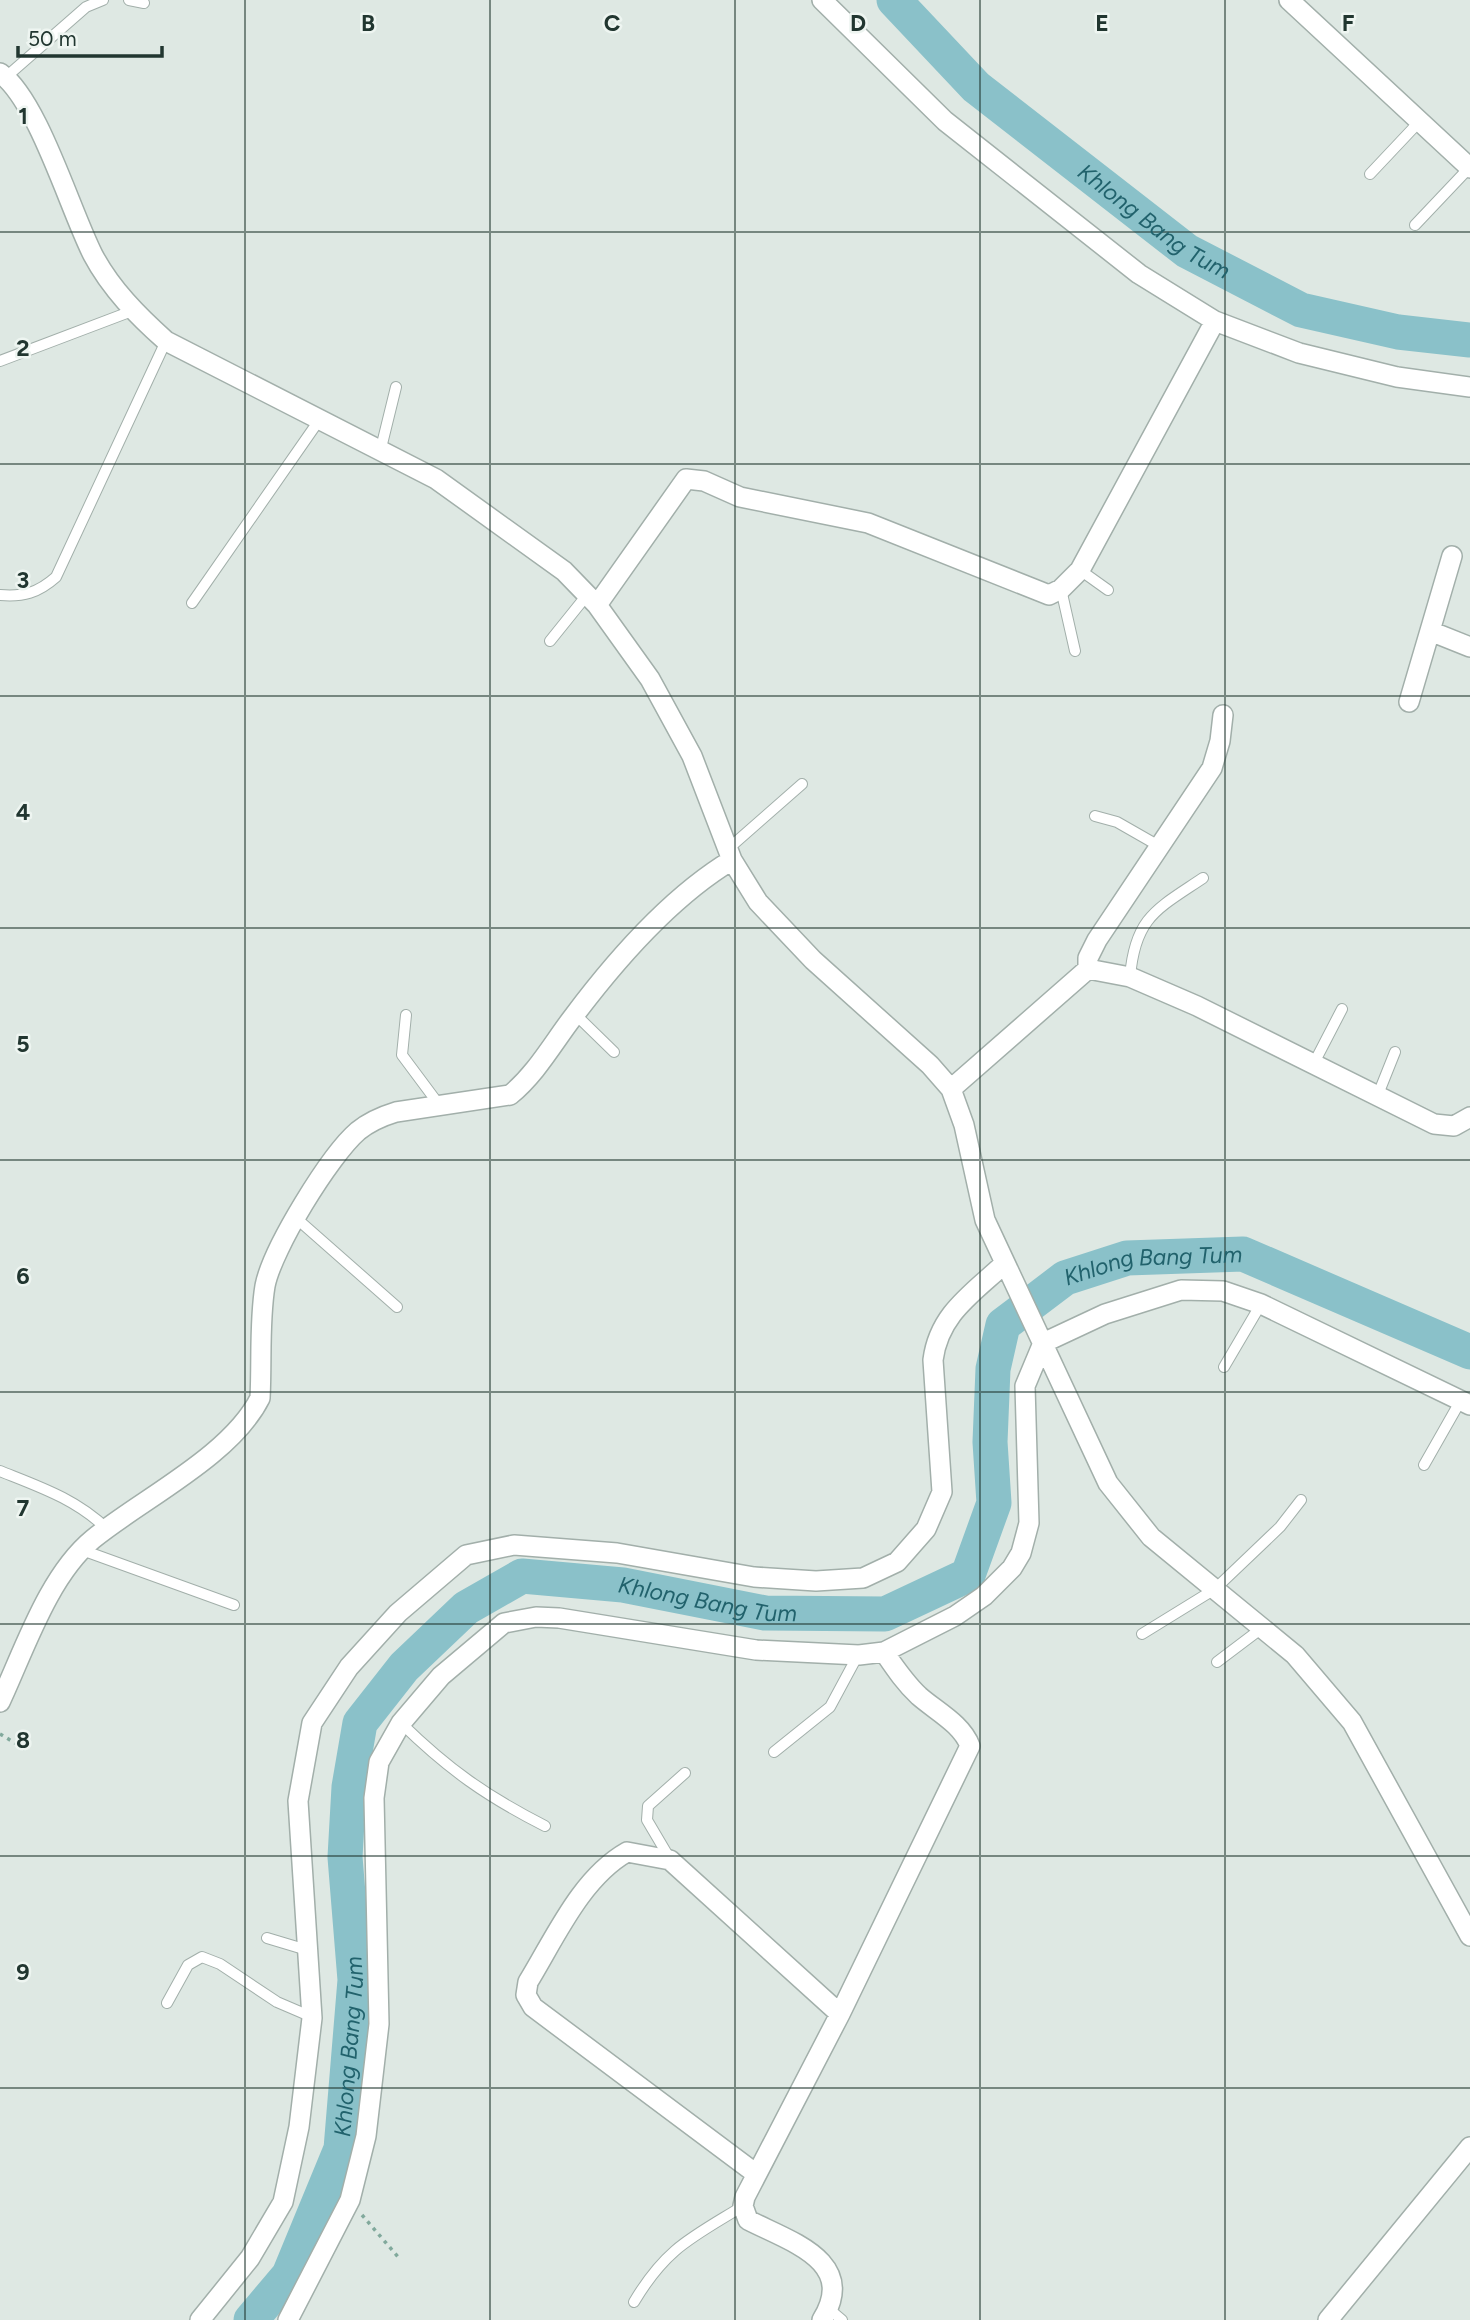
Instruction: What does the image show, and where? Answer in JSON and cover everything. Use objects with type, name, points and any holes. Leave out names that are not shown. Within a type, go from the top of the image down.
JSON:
[{"type":"street","points":[[821,0],[945,121],[1139,274],[1215,321],[1300,353],[1397,377],[1470,387]]},
{"type":"street","points":[[1291,1],[1470,168]]},
{"type":"street","points":[[3,75],[27,104],[94,256],[132,311],[166,341],[381,448],[436,479],[564,571],[592,600],[650,679],[706,790],[730,855],[758,902],[783,931],[930,1065],[951,1089],[958,1102],[985,1220],[1108,1483],[1151,1536],[1295,1655],[1352,1722],[1470,1936]]},
{"type":"street","points":[[592,600],[686,478],[704,481],[740,497],[868,523],[1049,595],[1061,589],[1080,570],[1215,321]]},
{"type":"street","points":[[1409,702],[1452,556]]},
{"type":"street","points":[[1430,631],[1470,647]]},
{"type":"street","points":[[951,1089],[1088,970],[1088,958],[1097,940],[1212,768],[1220,741],[1223,715]]},
{"type":"street","points":[[0,1702],[52,1590],[82,1550],[218,1446],[255,1408],[260,1398],[265,1286],[273,1259],[296,1218],[338,1155],[358,1132],[384,1115],[510,1095],[525,1084],[575,1014],[666,909],[730,855]]},
{"type":"street","points":[[1088,970],[1130,977],[1197,1006],[1434,1124],[1454,1126],[1470,1117]]},
{"type":"street","points":[[200,2320],[250,2258],[283,2202],[299,2127],[312,2018],[298,1801],[312,1723],[349,1667],[398,1613],[466,1555],[514,1545],[617,1553],[754,1577],[816,1581],[863,1578],[897,1562],[926,1529],[942,1492],[933,1360],[936,1340],[946,1318],[1007,1271]]},
{"type":"street","points":[[1040,1338],[1181,1290],[1223,1291],[1261,1304],[1466,1402]]},
{"type":"street","points":[[288,2320],[350,2200],[366,2136],[379,2024],[373,1798],[379,1762],[401,1723],[441,1676],[485,1637],[504,1623],[518,1619],[536,1617],[582,1620],[756,1650],[859,1655],[884,1652],[955,1616],[985,1596],[1012,1568],[1021,1553],[1029,1523],[1025,1386],[1040,1338]]},
{"type":"street","points":[[826,2317],[835,2285],[828,2267],[799,2246],[748,2220],[743,2206],[755,2173],[840,2014],[970,1746],[966,1735],[901,1678],[884,1652]]},
{"type":"street","points":[[755,2173],[533,2007],[526,1995],[528,1982],[591,1882],[611,1860],[627,1852],[670,1860],[840,2014]]},
{"type":"street","points":[[1328,2320],[1470,2147]]},
{"type":"lane","points":[[3,75],[86,7],[103,0]]},
{"type":"lane","points":[[129,0],[145,2]]},
{"type":"lane","points":[[1370,173],[1419,122]]},
{"type":"lane","points":[[1415,225],[1470,168]]},
{"type":"lane","points":[[0,361],[132,311]]},
{"type":"lane","points":[[0,595],[22,596],[43,589],[56,577],[166,341]]},
{"type":"lane","points":[[381,448],[396,387]]},
{"type":"lane","points":[[192,603],[321,419]]},
{"type":"lane","points":[[1080,570],[1108,590]]},
{"type":"lane","points":[[1061,589],[1075,651]]},
{"type":"lane","points":[[550,641],[592,600]]},
{"type":"lane","points":[[730,855],[802,784]]},
{"type":"lane","points":[[1095,816],[1117,822],[1159,846]]},
{"type":"lane","points":[[1130,977],[1132,948],[1141,927],[1161,906],[1203,878]]},
{"type":"lane","points":[[1313,1065],[1342,1009]]},
{"type":"lane","points":[[575,1014],[614,1052]]},
{"type":"lane","points":[[406,1015],[402,1055],[440,1107]]},
{"type":"lane","points":[[1377,1097],[1395,1052]]},
{"type":"lane","points":[[296,1218],[397,1307]]},
{"type":"lane","points":[[1224,1367],[1261,1304]]},
{"type":"lane","points":[[1424,1465],[1466,1402]]},
{"type":"lane","points":[[0,1471],[66,1497],[87,1510],[107,1530]]},
{"type":"lane","points":[[1142,1634],[1215,1589],[1280,1527],[1301,1500]]},
{"type":"lane","points":[[82,1550],[234,1605]]},
{"type":"lane","points":[[1217,1662],[1262,1628]]},
{"type":"lane","points":[[774,1752],[830,1707],[859,1655]]},
{"type":"lane","points":[[401,1723],[444,1765],[495,1800],[545,1826]]},
{"type":"lane","points":[[670,1860],[647,1820],[648,1806],[685,1773]]},
{"type":"lane","points":[[267,1938],[308,1950]]},
{"type":"lane","points":[[167,2003],[188,1965],[202,1957],[220,1964],[277,2002],[312,2018]]},
{"type":"lane","points":[[634,2302],[653,2271],[679,2245],[743,2206]]},
{"type":"path","points":[[0,1734],[25,1749]]},
{"type":"path","points":[[350,2200],[399,2258]]},
{"type":"waterway","name":"Khlong Bang Tum","points":[[894,0],[976,87],[1187,251],[1301,310],[1398,332],[1470,340]]},
{"type":"waterway","name":"Khlong Bang Tum","points":[[251,2320],[289,2275],[341,2149],[355,1980],[345,1857],[349,1787],[360,1723],[404,1667],[466,1608],[522,1576],[623,1585],[765,1613],[885,1614],[968,1575],[994,1503],[990,1442],[993,1369],[1003,1325],[1065,1278],[1127,1258],[1243,1254],[1470,1352]]}]
